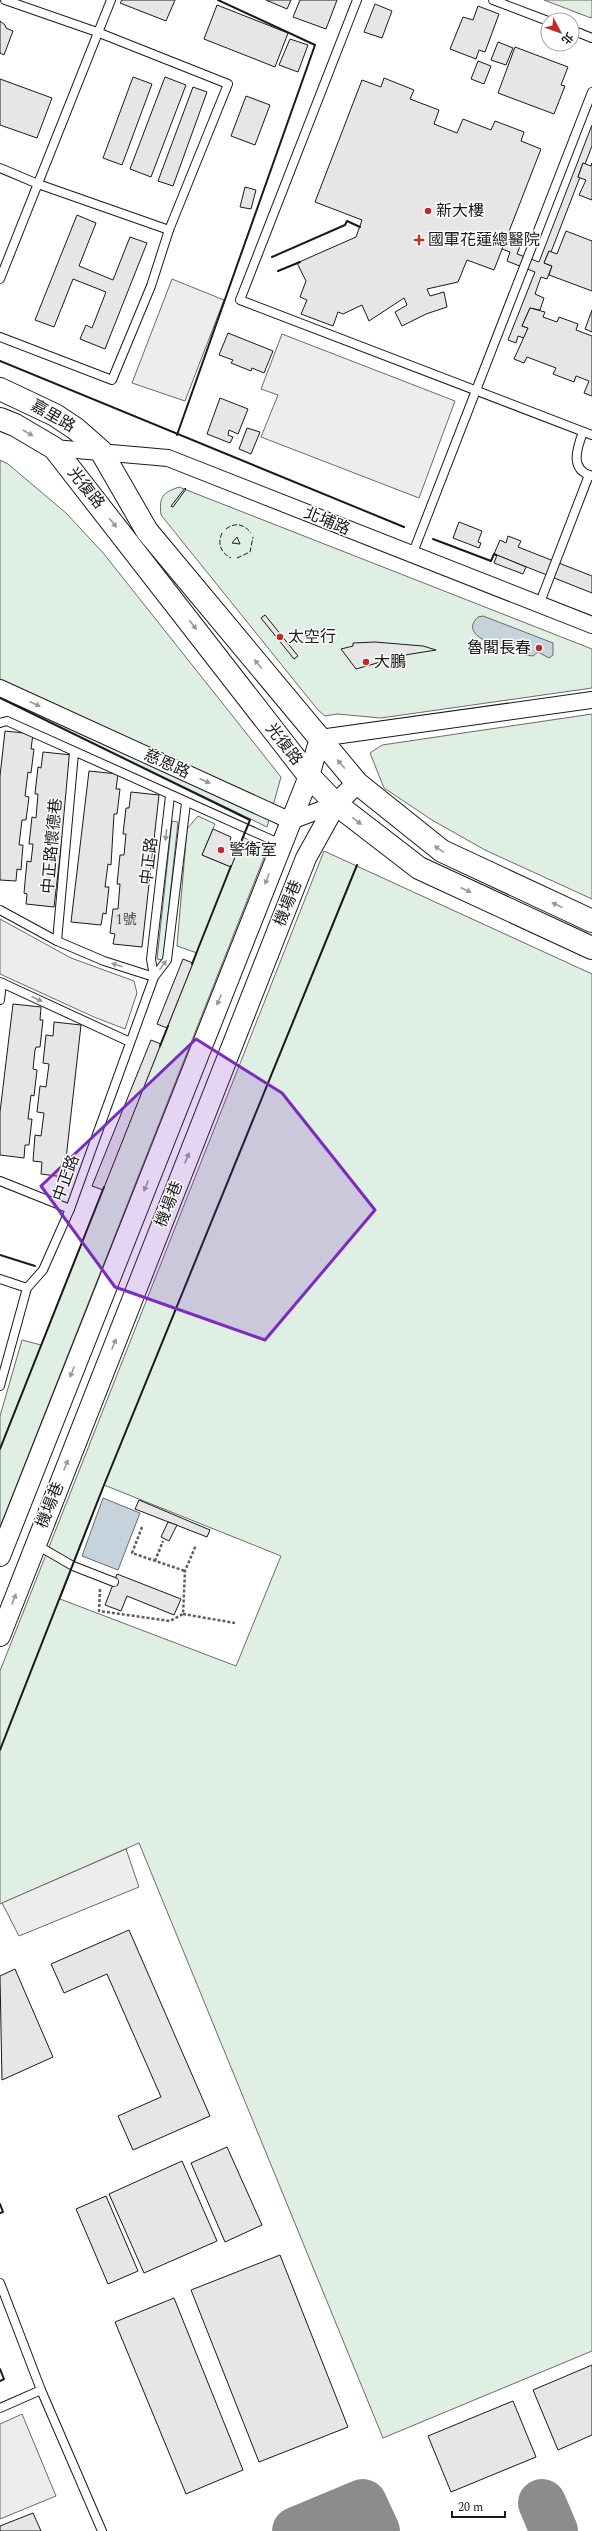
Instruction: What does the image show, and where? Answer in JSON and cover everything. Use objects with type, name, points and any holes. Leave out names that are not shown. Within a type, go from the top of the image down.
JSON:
[{"type":"main road","name":"嘉里路","points":[[0,389],[55,414],[76,429],[100,451]]},
{"type":"main road","name":"嘉里路","points":[[0,419],[54,448]]},
{"type":"main road","name":"光復路","points":[[54,448],[309,776],[336,804],[419,868],[592,948]]},
{"type":"main road","name":"光復路","points":[[100,451],[147,530],[357,783],[442,852],[592,921]]},
{"type":"street","name":"北埔路","points":[[54,448],[168,458],[592,626]]},
{"type":"street","name":"慈恩路","points":[[0,688],[291,821]]},
{"type":"street","points":[[320,738],[592,700]]},
{"type":"street","name":"機場巷","points":[[0,1556],[309,776],[320,738]]},
{"type":"street","name":"機場巷","points":[[0,1636],[306,858],[336,804],[357,783]]},
{"type":"street","points":[[291,821],[336,804]]},
{"type":"street","points":[[245,935],[271,946]]},
{"type":"lane","points":[[0,337],[112,380],[151,286],[169,230],[228,84],[97,32],[5,0]]},
{"type":"lane","points":[[0,279],[111,0]]},
{"type":"lane","points":[[357,0],[240,300],[592,435]]},
{"type":"lane","points":[[493,0],[540,18]]},
{"type":"lane","points":[[580,33],[592,38]]},
{"type":"lane","points":[[412,555],[592,92]]},
{"type":"lane","points":[[0,168],[38,184],[169,230]]},
{"type":"lane","points":[[539,605],[591,475],[583,471],[576,458],[576,450],[583,432]]},
{"type":"lane","points":[[3,722],[281,844]]},
{"type":"lane","name":"中正路懷德巷","points":[[57,941],[74,753]]},
{"type":"lane","name":"中正路","points":[[154,977],[151,959],[170,796]]},
{"type":"lane","name":"中正路","points":[[0,1386],[27,1288],[43,1270],[70,1209],[154,977],[167,960],[186,803]]},
{"type":"lane","points":[[0,910],[57,941],[104,961],[154,977]]},
{"type":"lane","points":[[0,1000],[1,982],[130,1042]]},
{"type":"lane","points":[[0,1181],[70,1209]]},
{"type":"lane","points":[[0,1279],[27,1288]]},
{"type":"lane","points":[[35,1544],[73,1566],[114,1582]]},
{"type":"lane","points":[[0,2283],[41,2390],[102,2531]]},
{"type":"lane","points":[[0,2408],[41,2390]]},
{"type":"path","points":[[142,1527],[132,1552],[185,1571]]},
{"type":"path","points":[[155,1561],[163,1541]]},
{"type":"path","points":[[183,1614],[185,1571],[196,1545]]},
{"type":"path","points":[[100,1577],[99,1611],[170,1622],[183,1614],[235,1623]]},
{"type":"highlighted area","points":[[196,1039],[282,1093],[375,1210],[265,1340],[115,1287],[41,1186]]},
{"type":"green space","points":[[544,0],[592,0],[591,18],[580,14],[580,12],[575,12]]},
{"type":"green space","points":[[0,460],[8,464],[66,513],[104,554],[281,777],[267,827],[0,698]]},
{"type":"green space","points":[[179,487],[592,649],[592,688],[381,718],[337,714],[325,716],[318,710],[161,515],[161,500],[163,496],[169,491]]},
{"type":"green space","points":[[592,714],[592,899],[485,850],[432,820],[384,788],[370,753],[382,745]]},
{"type":"green space","points":[[198,816],[215,824],[202,855],[231,867],[243,837],[267,850],[0,1527],[0,1416],[22,1340],[41,1345],[197,953],[177,946],[187,829]]},
{"type":"green space","points":[[172,821],[178,822],[163,960],[157,959]]},
{"type":"green space","points":[[324,851],[592,974],[592,2351],[383,2438],[139,1843],[0,1904],[0,1671]],"holes":[[[104,1485],[281,1556],[236,1666],[60,1599]]]},
{"type":"shaded area","points":[[172,279],[224,300],[185,401],[132,383]]},
{"type":"shaded area","points":[[282,334],[455,401],[419,498],[261,437],[278,395],[261,389]]},
{"type":"shaded area","points":[[483,616],[553,643],[553,655],[549,658],[538,652],[533,656],[525,655],[520,649],[513,646],[511,651],[482,639],[476,635],[473,630],[473,624],[478,617]]},
{"type":"shaded area","points":[[0,919],[71,958],[134,981],[137,993],[125,1029],[94,1017],[0,974]]},
{"type":"shaded area","points":[[103,1498],[140,1513],[118,1570],[82,1556]]},
{"type":"shaded area","points":[[126,1849],[139,1887],[19,1936],[2,1903]]},
{"type":"shaded area","points":[[22,2414],[56,2496],[0,2519],[0,2424]]},
{"type":"building","points":[[122,0],[175,0],[166,21],[120,3]]},
{"type":"building","points":[[266,0],[291,0],[287,9]]},
{"type":"building","points":[[300,0],[337,0],[326,29],[293,17]]},
{"type":"building","points":[[375,4],[392,11],[382,38],[364,32]]},
{"type":"building","points":[[217,5],[288,33],[275,67],[204,39]]},
{"type":"building","points":[[478,6],[499,14],[485,52],[479,50],[476,59],[450,49],[463,17],[473,20]]},
{"type":"building","points":[[0,21],[6,28],[13,31],[4,55],[0,53]]},
{"type":"building","points":[[290,39],[308,45],[298,72],[279,65]]},
{"type":"building","points":[[498,42],[513,48],[506,65],[491,60]]},
{"type":"building","points":[[515,47],[568,67],[561,85],[565,86],[554,114],[498,93]]},
{"type":"building","points":[[478,61],[491,66],[484,84],[471,79]]},
{"type":"building","points":[[133,77],[152,84],[122,165],[103,158]]},
{"type":"building","points":[[165,77],[186,85],[151,177],[130,169]]},
{"type":"building","name":"新大樓","points":[[384,78],[414,90],[410,99],[439,110],[434,124],[457,133],[463,119],[491,130],[495,121],[524,132],[521,141],[541,149],[494,270],[467,260],[458,282],[427,289],[430,296],[444,292],[447,307],[426,314],[402,326],[395,312],[407,305],[404,298],[369,321],[362,305],[343,314],[338,312],[333,326],[301,314],[307,300],[300,297],[306,281],[297,263],[356,237],[362,220],[315,202],[362,80],[381,87]]},
{"type":"building","points":[[0,79],[52,98],[37,138],[0,125]]},
{"type":"building","points":[[193,87],[207,92],[173,186],[158,181]]},
{"type":"building","points":[[246,96],[270,105],[255,145],[231,136]]},
{"type":"building","points":[[592,125],[592,146],[585,164],[583,163],[578,177],[580,177],[551,252],[549,251],[544,263],[552,266],[547,279],[541,277],[535,294],[544,298],[540,310],[530,308],[522,326],[528,328],[524,338],[518,336],[516,343],[508,340],[535,272],[507,261],[510,252],[502,249],[505,240],[520,246],[517,254],[539,262]]},
{"type":"building","points":[[583,163],[591,166],[592,163],[592,200],[579,195],[586,180],[578,177]]},
{"type":"building","points":[[245,187],[256,190],[251,209],[240,207]]},
{"type":"building","points":[[77,215],[96,223],[79,266],[113,280],[130,237],[147,243],[105,349],[80,339],[86,325],[92,328],[106,292],[73,279],[54,327],[35,320]]},
{"type":"building","points":[[566,231],[592,241],[592,291],[549,275],[552,266],[544,263],[549,251],[557,254]]},
{"type":"building","points":[[530,308],[545,312],[543,317],[557,322],[559,317],[578,324],[576,330],[592,336],[592,396],[584,393],[589,381],[576,376],[574,382],[553,374],[556,368],[527,357],[524,363],[514,359],[528,328],[522,326]]},
{"type":"building","points":[[592,310],[592,332],[585,329]]},
{"type":"building","points":[[228,333],[273,351],[264,373],[252,368],[251,371],[231,363],[233,360],[219,355]]},
{"type":"building","points":[[220,398],[248,409],[238,434],[229,430],[228,435],[233,437],[230,443],[207,434]]},
{"type":"building","points":[[247,428],[260,432],[251,454],[239,449]]},
{"type":"building","points":[[185,488],[186,489],[173,507],[171,506]]},
{"type":"building","points":[[459,522],[482,531],[478,542],[481,543],[479,548],[453,538]]},
{"type":"building","points":[[508,536],[521,541],[518,547],[592,576],[592,593],[494,554],[500,540],[506,543]]},
{"type":"building","points":[[237,537],[240,544],[232,543]]},
{"type":"building","points":[[497,555],[526,567],[523,574],[494,563]]},
{"type":"building","name":"太空行","points":[[265,615],[298,656],[294,659],[261,618]]},
{"type":"building","name":"大鵬","points":[[375,642],[423,646],[436,650],[405,655],[356,669],[341,649],[353,646],[353,643]]},
{"type":"building","points":[[5,731],[33,734],[31,749],[34,749],[31,773],[28,772],[25,796],[29,797],[26,820],[22,820],[19,845],[23,845],[21,870],[17,869],[16,881],[0,880],[0,776]]},
{"type":"building","points":[[43,752],[72,755],[54,907],[26,904],[27,894],[24,893],[27,861],[31,862],[33,844],[29,844],[32,817],[36,818],[38,794],[35,794],[38,767],[41,768]]},
{"type":"building","points":[[89,771],[118,774],[116,789],[120,789],[117,814],[114,814],[111,865],[108,864],[105,887],[109,887],[106,914],[103,913],[101,925],[71,922]]},
{"type":"building","points":[[131,792],[159,795],[142,947],[113,944],[115,934],[110,933],[113,909],[118,909],[120,884],[117,884],[120,855],[124,855],[126,834],[123,834],[126,808],[129,808]]},
{"type":"building","name":"警衛室","points":[[213,829],[231,837],[230,841],[240,845],[231,867],[202,855]]},
{"type":"building","points":[[183,959],[193,963],[167,1028],[157,1024]]},
{"type":"building","points":[[13,1004],[41,1007],[40,1020],[43,1020],[40,1047],[36,1047],[35,1050],[33,1069],[37,1070],[34,1096],[31,1095],[28,1119],[32,1119],[29,1145],[25,1145],[24,1158],[0,1155],[0,1112]]},
{"type":"building","points":[[54,1022],[81,1025],[64,1177],[41,1174],[42,1162],[33,1161],[35,1135],[41,1136],[44,1113],[37,1112],[40,1086],[46,1087],[49,1064],[43,1063],[46,1035],[53,1036]]},
{"type":"building","points":[[151,1040],[161,1044],[103,1190],[92,1186]]},
{"type":"building","points":[[139,1500],[210,1530],[207,1537],[135,1509]]},
{"type":"building","points":[[168,1522],[177,1525],[169,1541],[161,1537]]},
{"type":"building","points":[[117,1574],[181,1599],[174,1615],[127,1596],[121,1611],[105,1605]]},
{"type":"building","points":[[129,1930],[210,2116],[133,2150],[118,2116],[161,2097],[107,1974],[64,1993],[51,1964]]},
{"type":"building","points":[[15,1969],[53,2057],[2,2080],[0,1976]]},
{"type":"building","points":[[227,2147],[262,2225],[225,2242],[191,2163]]},
{"type":"building","points":[[182,2161],[217,2241],[144,2273],[109,2194]]},
{"type":"building","points":[[106,2196],[138,2271],[108,2284],[76,2209]]},
{"type":"building","points":[[280,2255],[348,2427],[259,2462],[191,2290]]},
{"type":"building","points":[[174,2298],[243,2470],[186,2494],[115,2322]]},
{"type":"building","points":[[592,2365],[592,2435],[558,2450],[533,2390]]},
{"type":"building","points":[[513,2401],[536,2457],[451,2492],[428,2436]]},
{"type":"building","points":[[33,2513],[41,2531],[0,2531],[0,2526]]},
{"type":"taxiway","points":[[296,2531],[363,2503],[376,2531]]},
{"type":"taxiway","points":[[542,2503],[554,2531]]},
{"type":"fence","points":[[226,529],[233,525],[239,525],[251,533]]},
{"type":"fence","points":[[222,533],[220,541],[222,551],[231,558]]},
{"type":"fence","points":[[237,558],[250,552],[253,537]]},
{"type":"wall","points":[[177,435],[315,45],[218,0]]},
{"type":"wall","points":[[272,257],[345,225],[347,221],[360,227]]},
{"type":"wall","points":[[278,271],[300,262]]},
{"type":"wall","points":[[0,361],[404,527]]},
{"type":"wall","points":[[433,539],[491,561],[494,554],[496,555]]},
{"type":"wall","points":[[0,698],[250,820],[239,847]]},
{"type":"wall","points":[[0,1750],[104,1485],[357,865]]},
{"type":"wall","points":[[192,964],[231,866]]},
{"type":"wall","points":[[160,1046],[168,1026]]},
{"type":"wall","points":[[0,1449],[104,1187]]},
{"type":"wall","points":[[0,1255],[35,1266]]},
{"type":"wall","points":[[0,2204],[3,2212],[0,2213]]},
{"type":"wall","points":[[0,2369],[4,2379],[0,2381]]},
{"type":"place","name":"新大樓","points":[[428,211]]},
{"type":"place","name":"國軍花蓮總醫院","points":[[419,240]]},
{"type":"place","name":"太空行","points":[[280,637]]},
{"type":"place","name":"魯閣長春","points":[[539,648]]},
{"type":"place","name":"大鵬","points":[[366,662]]},
{"type":"place","name":"警衛室","points":[[221,850]]}]
